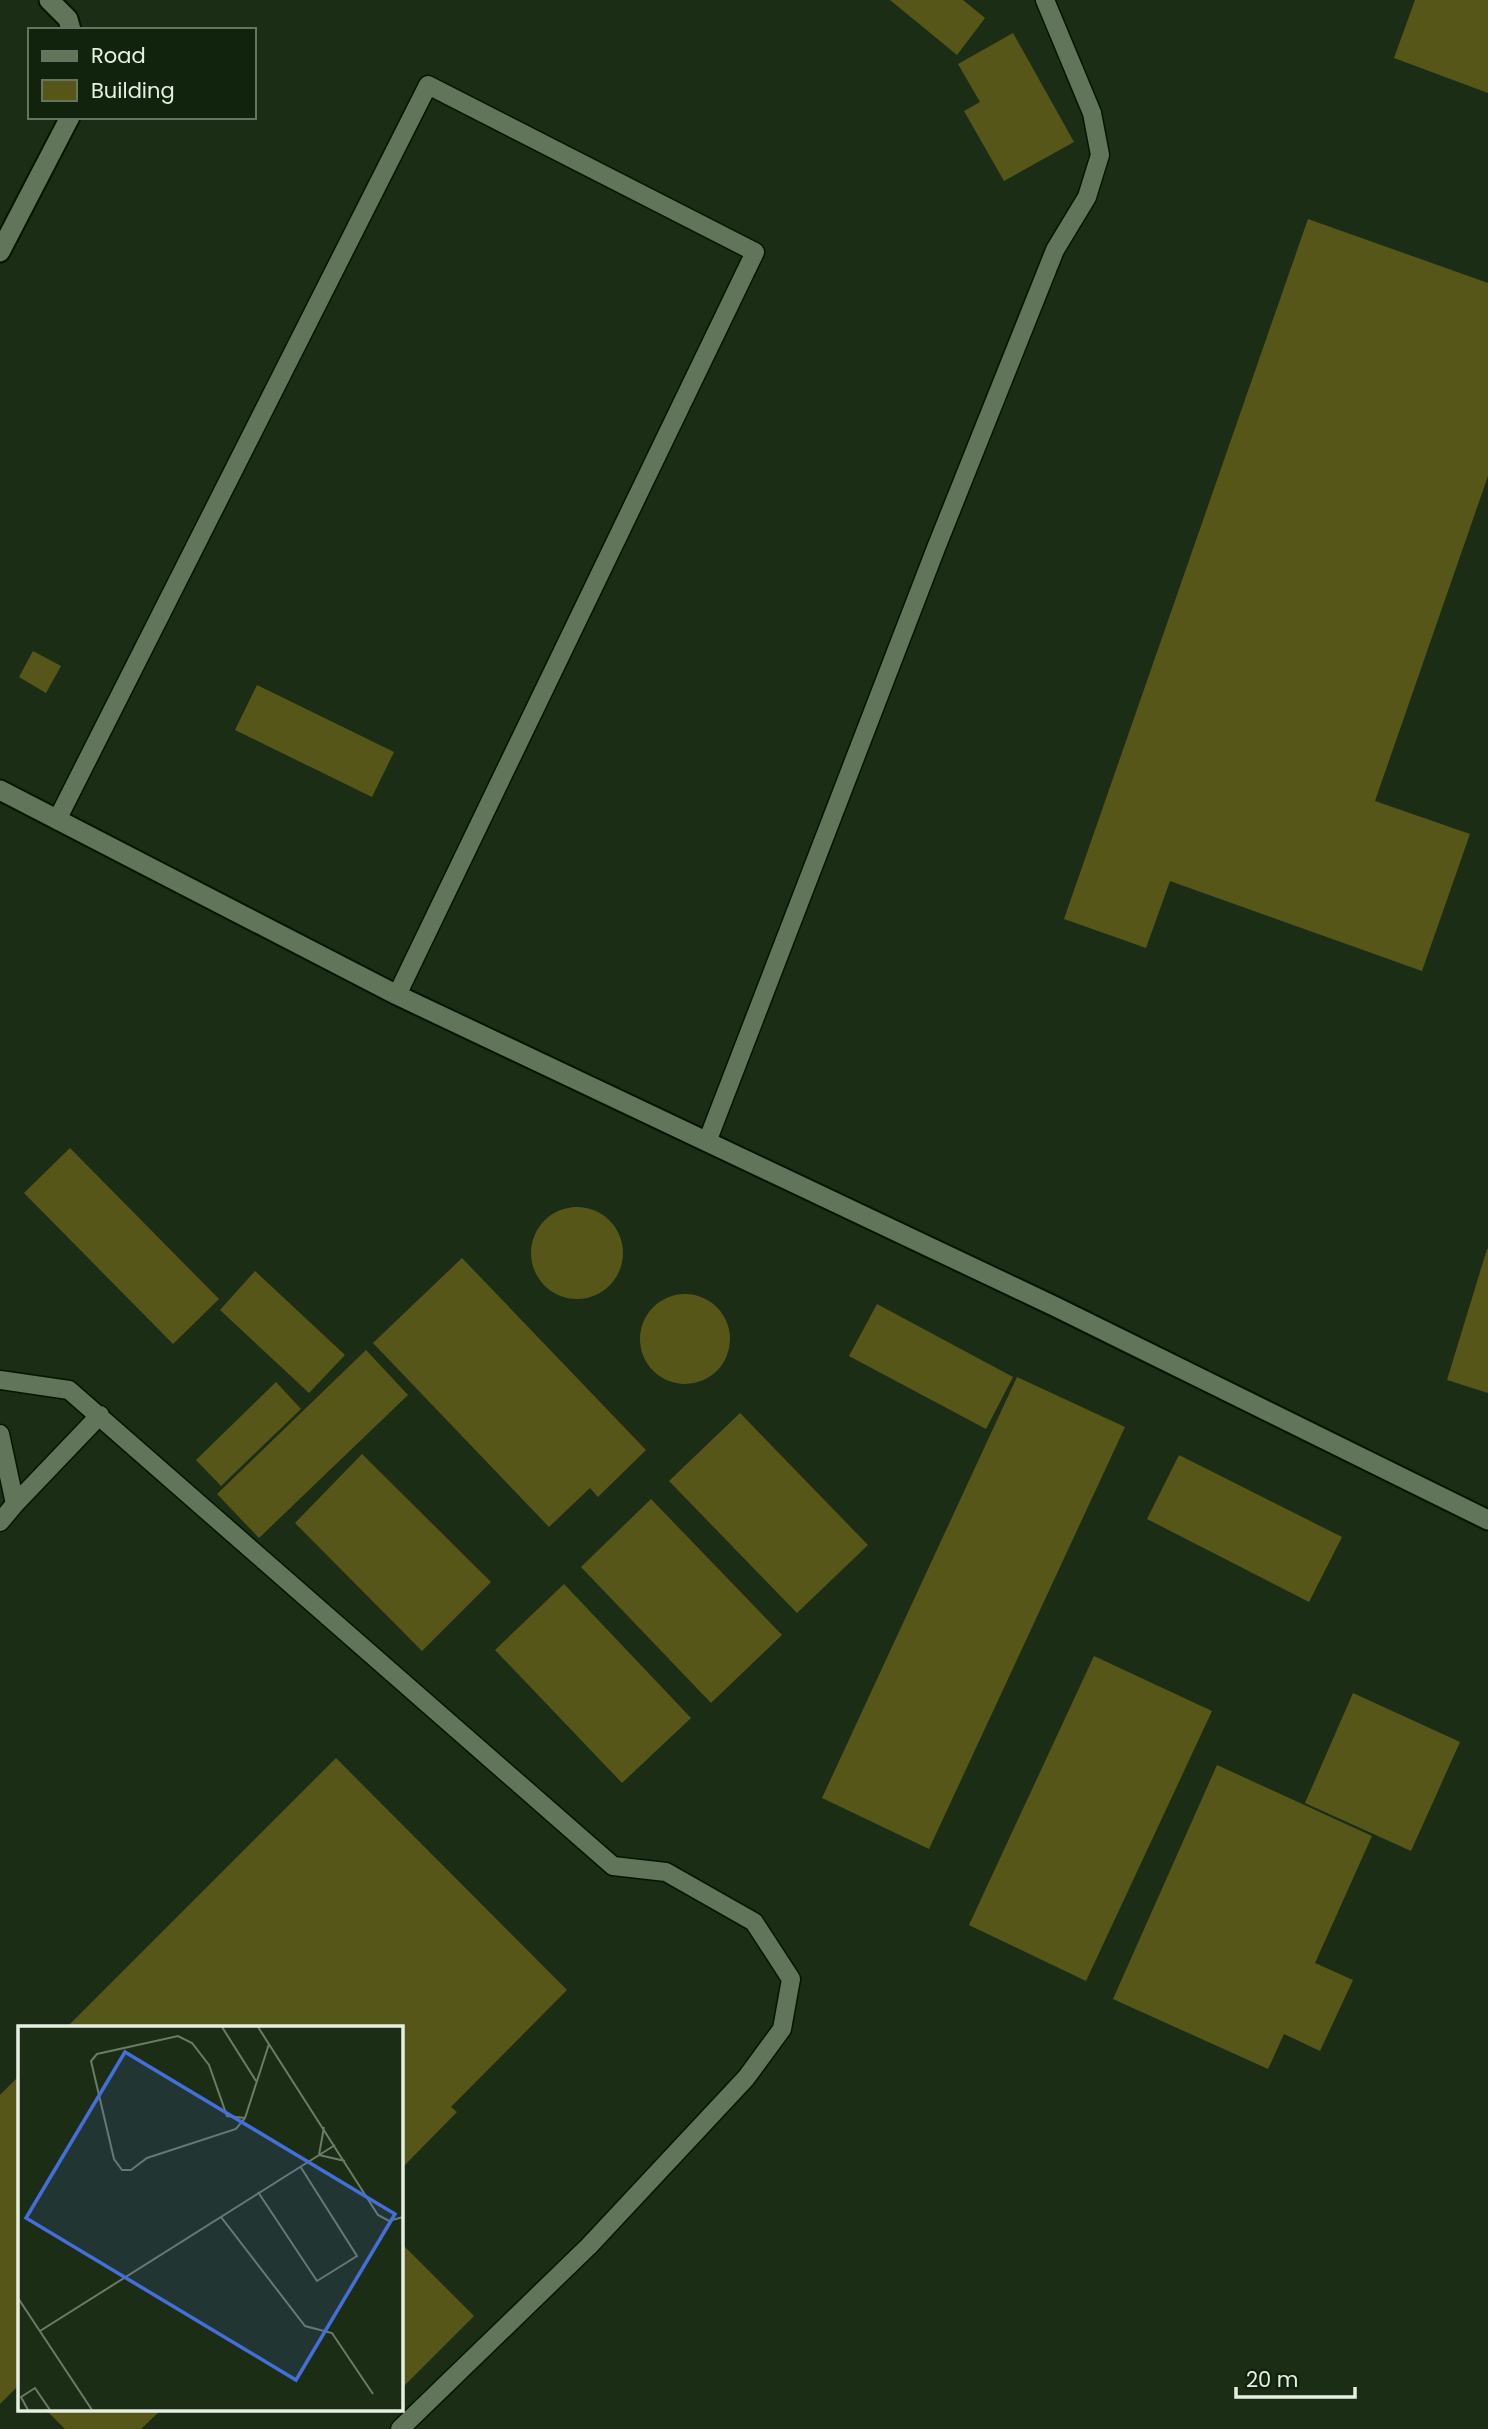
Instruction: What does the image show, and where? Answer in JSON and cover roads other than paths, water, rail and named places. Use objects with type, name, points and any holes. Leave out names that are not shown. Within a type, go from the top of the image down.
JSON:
[{"type":"street","points":[[49,0],[68,19],[71,28]]},
{"type":"street","points":[[0,252],[69,119]]},
{"type":"street","points":[[0,790],[397,995],[1056,1307],[1488,1520]]},
{"type":"lane","points":[[707,1142],[941,535],[1055,250],[1087,197],[1100,155],[1092,113],[1045,0]]},
{"type":"lane","points":[[57,820],[428,85],[743,246],[755,253],[397,995]]},
{"type":"lane","points":[[0,1380],[69,1390],[613,1866],[666,1872],[754,1922],[791,1979],[782,2029],[746,2078],[589,2246],[400,2429]]},
{"type":"lane","points":[[0,1522],[100,1415]]},
{"type":"lane","points":[[0,1434],[15,1504]]}]
